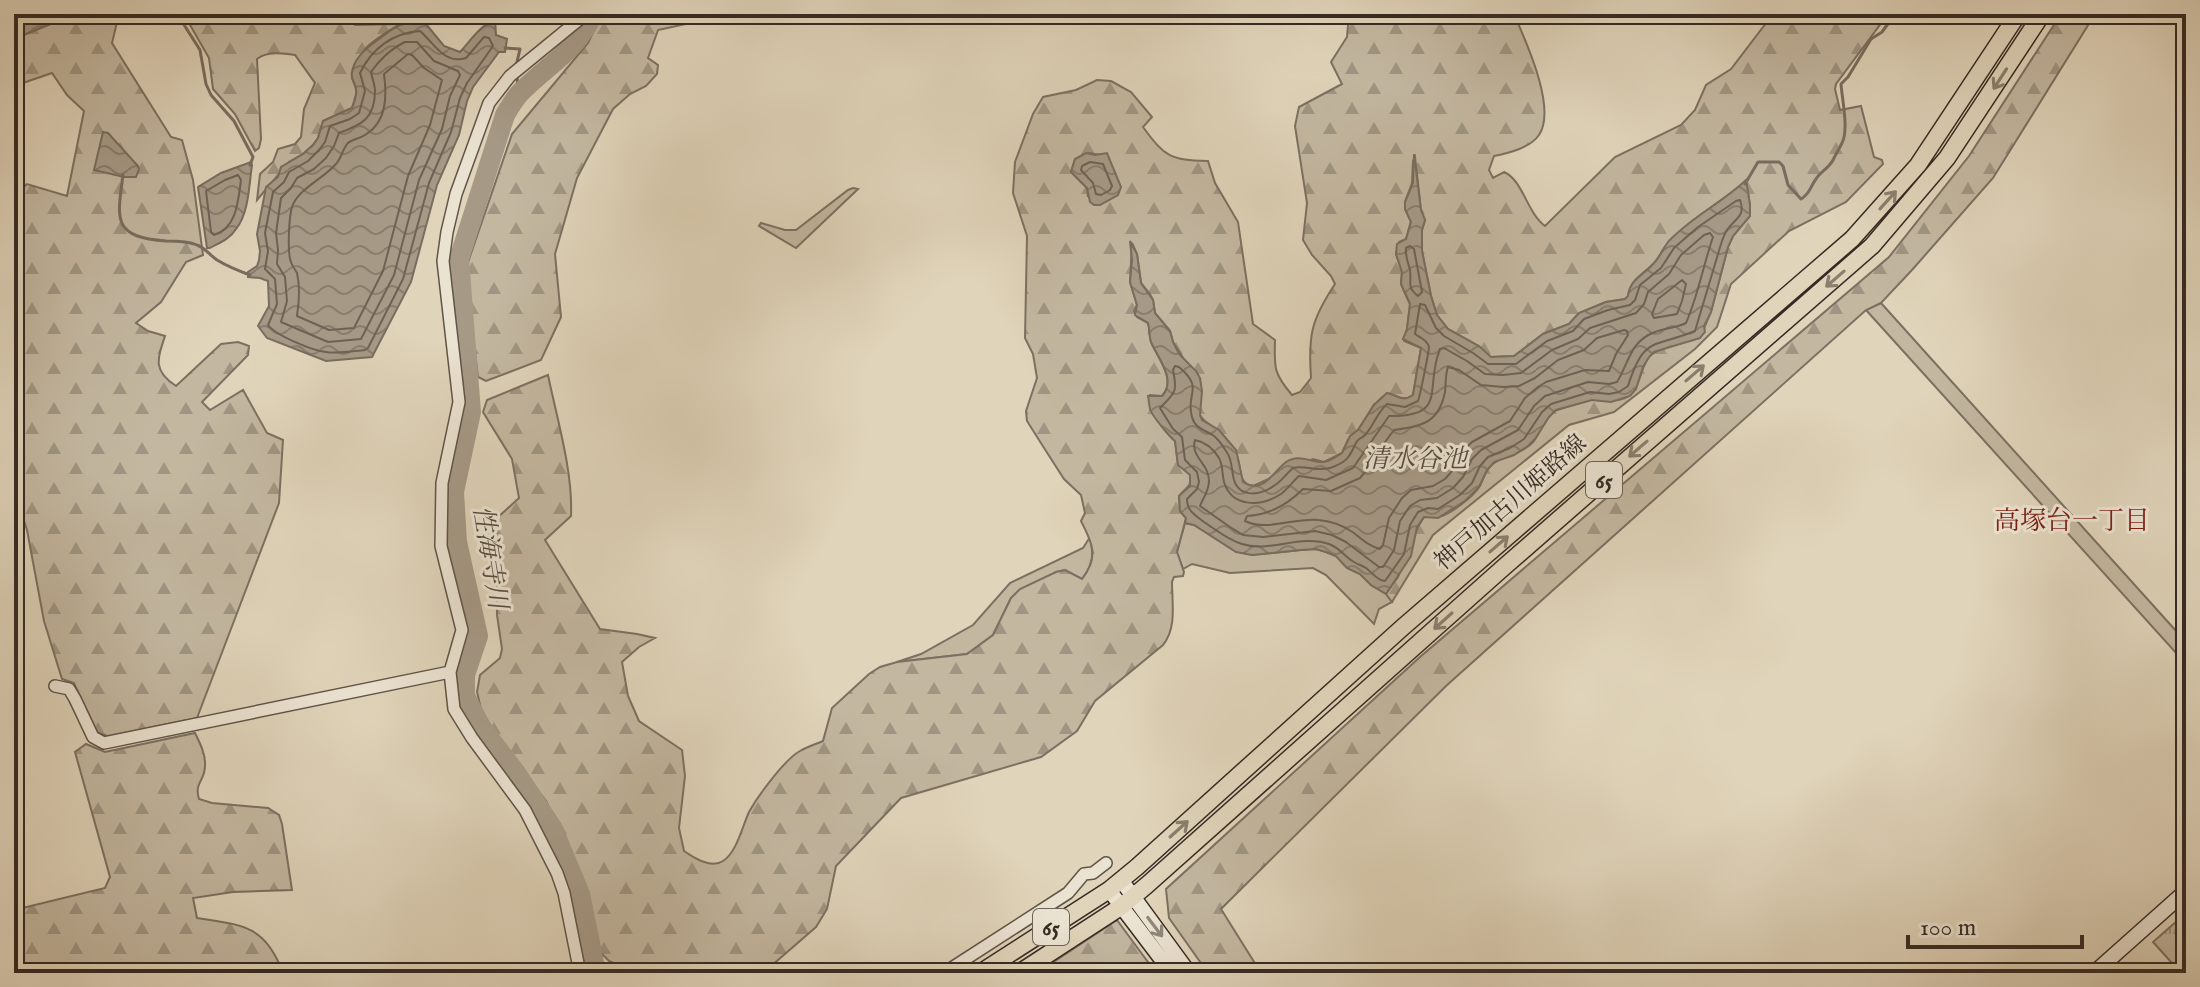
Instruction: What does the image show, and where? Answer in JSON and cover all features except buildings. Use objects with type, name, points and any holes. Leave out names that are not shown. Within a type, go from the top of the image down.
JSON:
[{"type":"main road","name":"神戸加古川姫路線","points":[[980,973],[1115,885],[1403,627],[1852,239],[1918,165],[2018,14]]},
{"type":"main road","name":"神戸加古川姫路線","points":[[1019,973],[1127,901],[1872,246],[1947,158],[2042,14]]},
{"type":"street","points":[[580,973],[557,873],[525,810],[454,709],[450,672],[462,630],[441,546],[442,483],[459,402],[443,261],[456,194],[489,103],[510,76],[583,14]]},
{"type":"street","points":[[55,686],[69,689],[93,737],[104,743],[450,672]]},
{"type":"street","points":[[944,973],[1068,893],[1084,874],[1093,873],[1106,863]]},
{"type":"street","points":[[1093,873],[1115,885],[1189,973]]},
{"type":"street","points":[[2094,973],[2186,891]]},
{"type":"street","points":[[1127,901],[1172,973]]},
{"type":"green space","points":[[92,14],[119,14],[112,43],[171,137],[182,140],[193,180],[203,255],[186,262],[161,302],[136,323],[165,336],[160,352],[160,370],[176,386],[221,344],[238,342],[249,346],[248,355],[202,402],[210,410],[243,390],[267,433],[283,440],[279,503],[197,718],[108,736],[97,733],[74,683],[62,679],[44,621],[27,530],[14,489],[14,196],[27,184],[67,196],[84,111],[67,95],[52,73],[14,86],[14,39],[60,20],[77,16],[89,18]]},
{"type":"green space","points":[[186,14],[355,14],[355,25],[401,24],[374,41],[362,54],[352,78],[357,91],[352,108],[323,121],[313,145],[289,162],[257,200],[260,174],[273,162],[278,149],[295,144],[301,137],[304,109],[315,83],[295,55],[270,54],[257,59],[261,139],[255,151],[235,114],[213,89],[209,58]]},
{"type":"green space","points":[[602,14],[699,14],[690,23],[658,30],[648,58],[658,65],[657,74],[646,86],[630,94],[613,109],[577,178],[555,254],[561,317],[541,360],[486,381],[478,377],[465,271],[512,134],[588,43]]},
{"type":"green space","points":[[1349,14],[1514,14],[1538,75],[1544,123],[1539,135],[1525,147],[1494,156],[1489,170],[1493,178],[1504,172],[1516,182],[1545,226],[1615,157],[1681,125],[1695,110],[1706,85],[1731,69],[1773,14],[1888,14],[1835,89],[1840,110],[1861,106],[1874,157],[1882,160],[1883,164],[1846,202],[1789,231],[1731,284],[1717,327],[1695,349],[1614,412],[1569,425],[1433,535],[1392,602],[1386,594],[1398,577],[1424,517],[1442,516],[1463,503],[1480,486],[1490,466],[1530,445],[1555,411],[1589,400],[1625,398],[1634,390],[1653,353],[1700,338],[1711,312],[1728,247],[1750,216],[1746,181],[1677,234],[1654,263],[1634,281],[1625,299],[1606,302],[1579,313],[1569,324],[1543,334],[1514,356],[1490,357],[1478,346],[1448,329],[1437,315],[1422,251],[1425,220],[1415,157],[1412,183],[1405,202],[1411,221],[1406,239],[1399,242],[1396,254],[1402,272],[1401,284],[1410,304],[1404,341],[1421,348],[1413,395],[1403,398],[1387,393],[1374,405],[1342,453],[1324,462],[1313,459],[1253,486],[1242,478],[1236,454],[1224,437],[1200,415],[1185,361],[1170,331],[1155,313],[1153,300],[1141,283],[1137,254],[1132,243],[1130,282],[1137,305],[1134,311],[1137,317],[1148,323],[1151,342],[1162,362],[1168,383],[1162,396],[1150,395],[1151,402],[1158,420],[1175,441],[1178,465],[1190,474],[1188,487],[1179,496],[1180,511],[1186,518],[1177,552],[1184,572],[1183,576],[1174,577],[1172,582],[1172,623],[1163,645],[1095,701],[1077,731],[1041,757],[901,798],[836,866],[827,909],[816,927],[763,973],[636,973],[609,961],[601,953],[582,876],[546,801],[494,732],[481,709],[477,692],[480,675],[500,658],[502,649],[497,615],[496,519],[519,498],[512,459],[483,412],[487,400],[548,375],[567,463],[571,516],[545,540],[600,629],[655,638],[622,662],[628,696],[639,721],[682,750],[685,776],[679,828],[684,851],[703,862],[713,864],[723,861],[732,852],[749,812],[772,779],[794,756],[823,741],[832,708],[869,674],[897,662],[967,654],[993,635],[1011,598],[1020,589],[1065,570],[1082,579],[1091,564],[1091,544],[1081,521],[1085,513],[1081,495],[1064,479],[1027,421],[1026,411],[1037,378],[1033,354],[1025,338],[1027,236],[1013,193],[1015,162],[1033,114],[1043,97],[1076,90],[1097,80],[1111,81],[1131,92],[1152,117],[1143,127],[1163,151],[1177,158],[1208,161],[1215,183],[1238,222],[1253,324],[1275,340],[1276,370],[1292,395],[1300,392],[1311,378],[1313,329],[1335,284],[1303,240],[1307,203],[1295,126],[1299,107],[1342,84],[1331,62],[1347,37]],"holes":[[[1089,153],[1101,155],[1088,197],[1087,188],[1071,172],[1075,160]]]},
{"type":"green space","points":[[2061,14],[2095,14],[1993,178],[1912,270],[1881,303],[1866,310],[1446,686],[1221,909],[1261,973],[1208,973],[1169,918],[1166,889],[1420,657],[1889,257],[1969,156]]},
{"type":"green space","points":[[853,188],[858,189],[796,248],[759,226],[761,223],[796,230]]},
{"type":"green space","points":[[1881,303],[2186,642],[2186,664],[1866,310]]},
{"type":"green space","points":[[1185,523],[1194,525],[1236,551],[1252,555],[1316,549],[1326,552],[1360,574],[1392,602],[1379,609],[1374,624],[1326,575],[1313,568],[1230,573],[1192,564],[1183,569],[1177,552]]},
{"type":"green space","points":[[1090,537],[1092,559],[1082,579],[1065,570],[1056,572],[1011,598],[993,635],[967,654],[897,662],[921,654],[973,625],[1010,583],[1083,548]]},
{"type":"green space","points":[[195,733],[205,762],[198,789],[199,799],[268,808],[279,815],[292,890],[233,892],[193,898],[197,918],[250,930],[268,945],[283,973],[26,973],[14,924],[14,910],[105,888],[110,877],[75,752],[86,744],[105,752]]},
{"type":"green space","points":[[2186,913],[2186,973],[2181,973],[2153,942]]},
{"type":"green space","points":[[1117,920],[1156,973],[1037,973]]},
{"type":"water","points":[[29,14],[92,14],[87,20],[77,16],[60,20],[14,39],[14,24]]},
{"type":"water","points":[[495,19],[496,35],[507,39],[505,52],[499,52],[473,87],[459,135],[437,185],[411,282],[372,357],[326,361],[267,338],[258,326],[269,306],[268,281],[248,277],[248,272],[257,266],[259,260],[257,234],[266,187],[278,177],[281,167],[313,145],[323,121],[352,108],[356,92],[353,67],[367,48],[392,29],[403,24],[426,24],[444,46],[460,52],[480,29]]},
{"type":"water","points":[[103,132],[108,133],[138,166],[136,177],[94,170]]},
{"type":"water","points":[[1086,153],[1107,153],[1121,187],[1118,195],[1100,205],[1090,202],[1087,188],[1071,172],[1075,159]]},
{"type":"water","name":"清水谷池","points":[[1414,154],[1425,220],[1422,251],[1437,315],[1448,329],[1479,346],[1491,357],[1514,356],[1543,334],[1569,324],[1579,313],[1606,302],[1625,299],[1634,281],[1656,261],[1677,233],[1746,180],[1750,216],[1728,247],[1711,312],[1704,326],[1705,332],[1700,338],[1654,352],[1643,367],[1636,389],[1630,396],[1611,402],[1592,400],[1556,410],[1528,446],[1494,462],[1479,487],[1465,501],[1438,518],[1424,517],[1417,527],[1411,556],[1386,594],[1347,568],[1336,556],[1326,552],[1316,549],[1252,555],[1236,552],[1194,525],[1185,523],[1179,496],[1190,486],[1190,475],[1178,465],[1175,441],[1150,408],[1148,396],[1162,396],[1168,383],[1162,362],[1151,342],[1148,323],[1135,315],[1137,305],[1130,282],[1130,241],[1137,254],[1141,283],[1153,300],[1155,313],[1170,331],[1179,354],[1200,378],[1202,420],[1219,430],[1236,450],[1243,482],[1256,486],[1268,480],[1291,459],[1324,462],[1342,453],[1350,436],[1387,393],[1403,398],[1413,395],[1421,348],[1403,339],[1410,304],[1401,284],[1402,272],[1396,254],[1397,244],[1406,239],[1411,222],[1405,202],[1413,183]]},
{"type":"water","points":[[251,162],[244,215],[228,238],[207,248],[198,187],[221,173]]},
{"type":"waterway","points":[[180,14],[200,50],[211,95],[234,121],[253,157],[250,165]]},
{"type":"waterway","name":"性海寺川","points":[[593,14],[578,39],[519,94],[505,115],[459,259],[471,412],[454,492],[457,542],[478,636],[465,675],[465,696],[481,727],[553,829],[580,894],[596,973]]},
{"type":"waterway","points":[[1745,184],[1758,162],[1779,162],[1788,185],[1801,199],[1806,195],[1831,163],[1844,137],[1841,84],[1871,39],[1882,32],[1895,14]]},
{"type":"waterway","points":[[505,48],[520,49],[516,66]]},
{"type":"waterway","points":[[517,74],[518,95]]},
{"type":"waterway","points":[[123,175],[120,215],[127,230],[148,239],[193,244],[221,262],[250,275]]},
{"type":"district","name":"高塚台一丁目","points":[[2072,520]]}]
